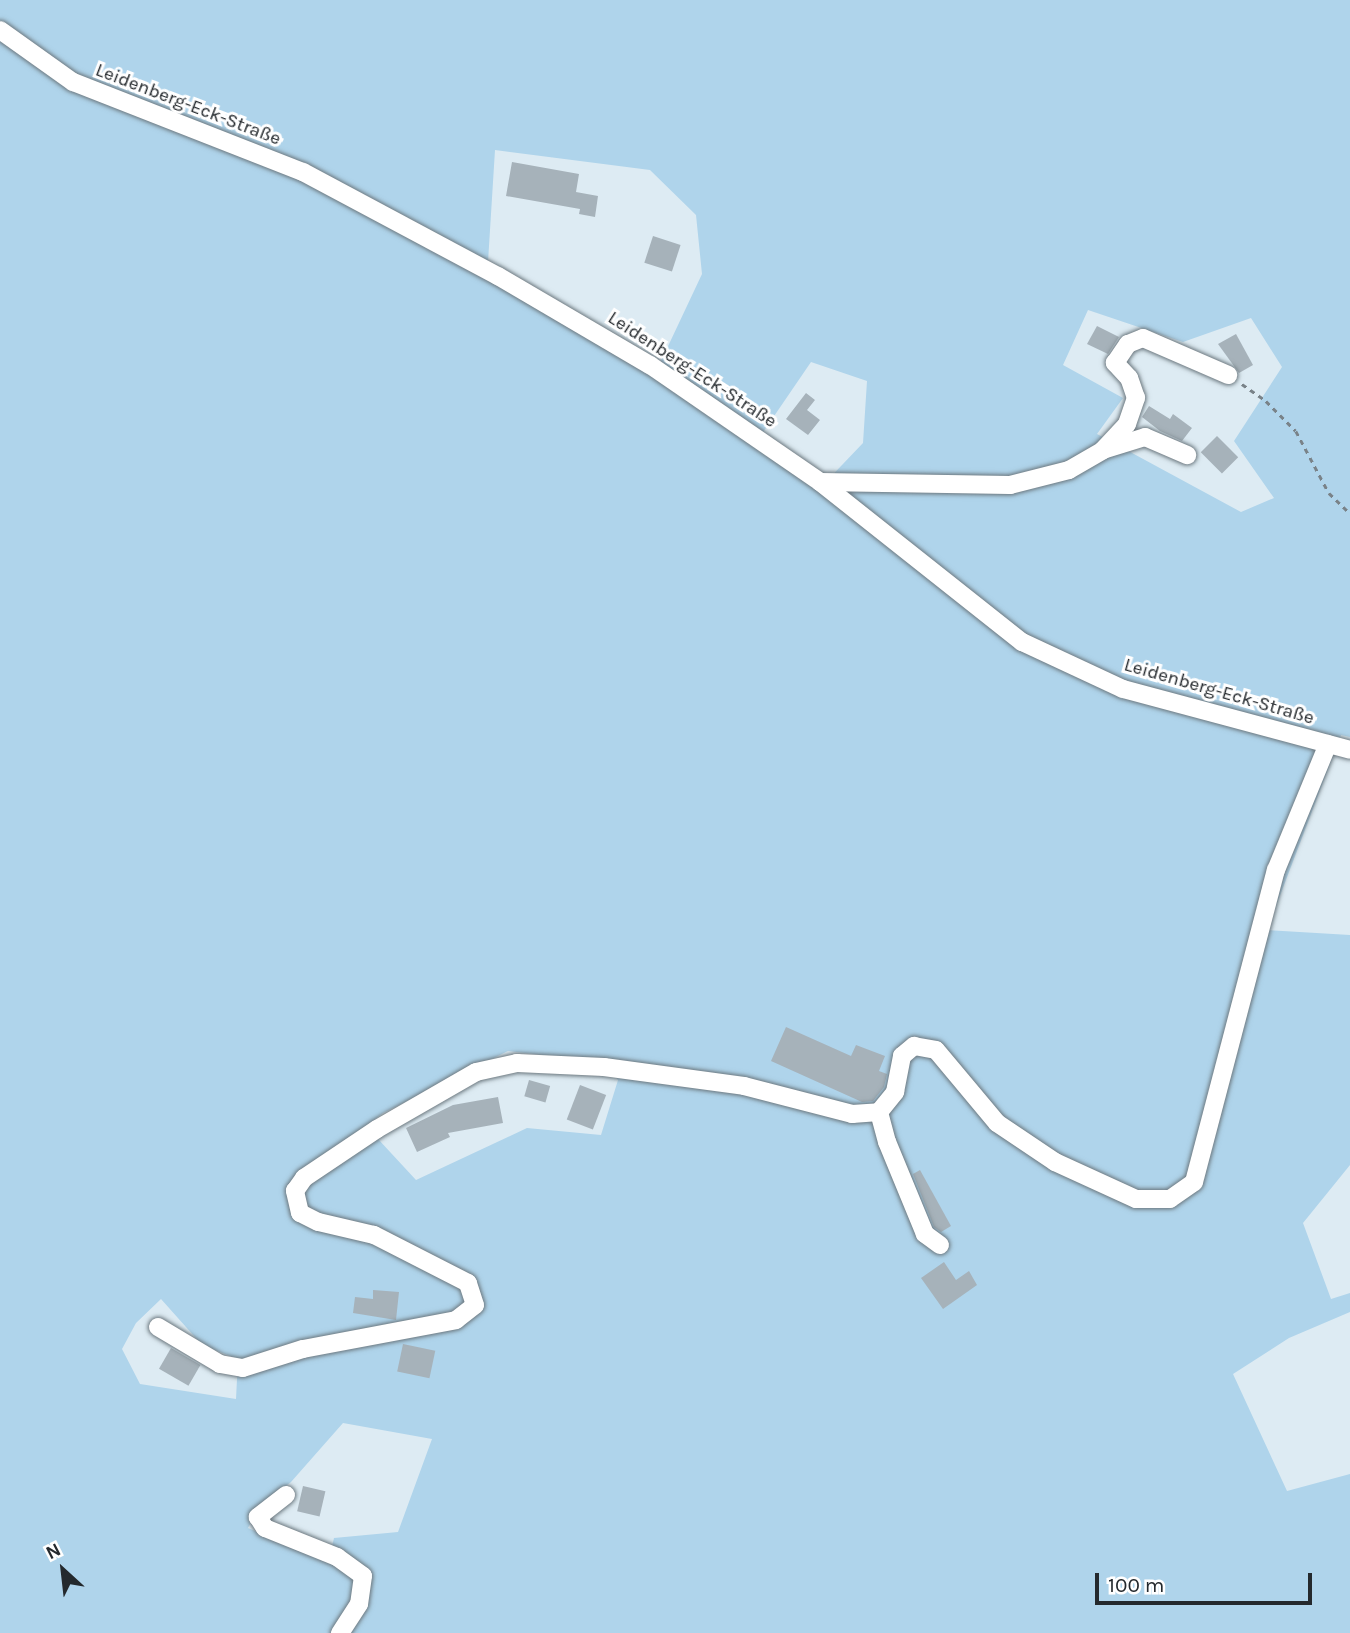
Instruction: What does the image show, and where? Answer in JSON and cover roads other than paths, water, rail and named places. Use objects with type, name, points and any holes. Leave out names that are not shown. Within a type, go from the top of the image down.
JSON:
[{"type":"street","name":"Leidenberg-Eck-Straße","points":[[0,30],[73,82],[303,172],[498,276],[705,399],[820,482],[1022,642],[1124,689],[1350,750]]},
{"type":"street","points":[[1103,450],[1127,424],[1136,398],[1129,378],[1115,363],[1128,344],[1143,338],[1228,375]]},
{"type":"street","points":[[820,482],[1010,485],[1069,470],[1103,450],[1145,437],[1187,455]]},
{"type":"street","points":[[158,1327],[220,1364],[243,1367],[303,1349],[456,1320],[475,1305],[468,1283],[374,1235],[318,1222],[300,1213],[295,1191],[304,1178],[377,1129],[476,1072],[517,1063],[604,1067],[744,1086],[852,1114],[879,1112],[895,1092],[902,1056],[914,1046],[936,1050],[997,1123],[1055,1162],[1136,1199],[1170,1199],[1194,1182],[1276,870],[1328,744]]},
{"type":"street","points":[[879,1112],[887,1142],[926,1234],[940,1245]]},
{"type":"street","points":[[286,1495],[258,1517],[265,1528],[337,1557],[363,1576],[359,1604],[340,1633]]}]
